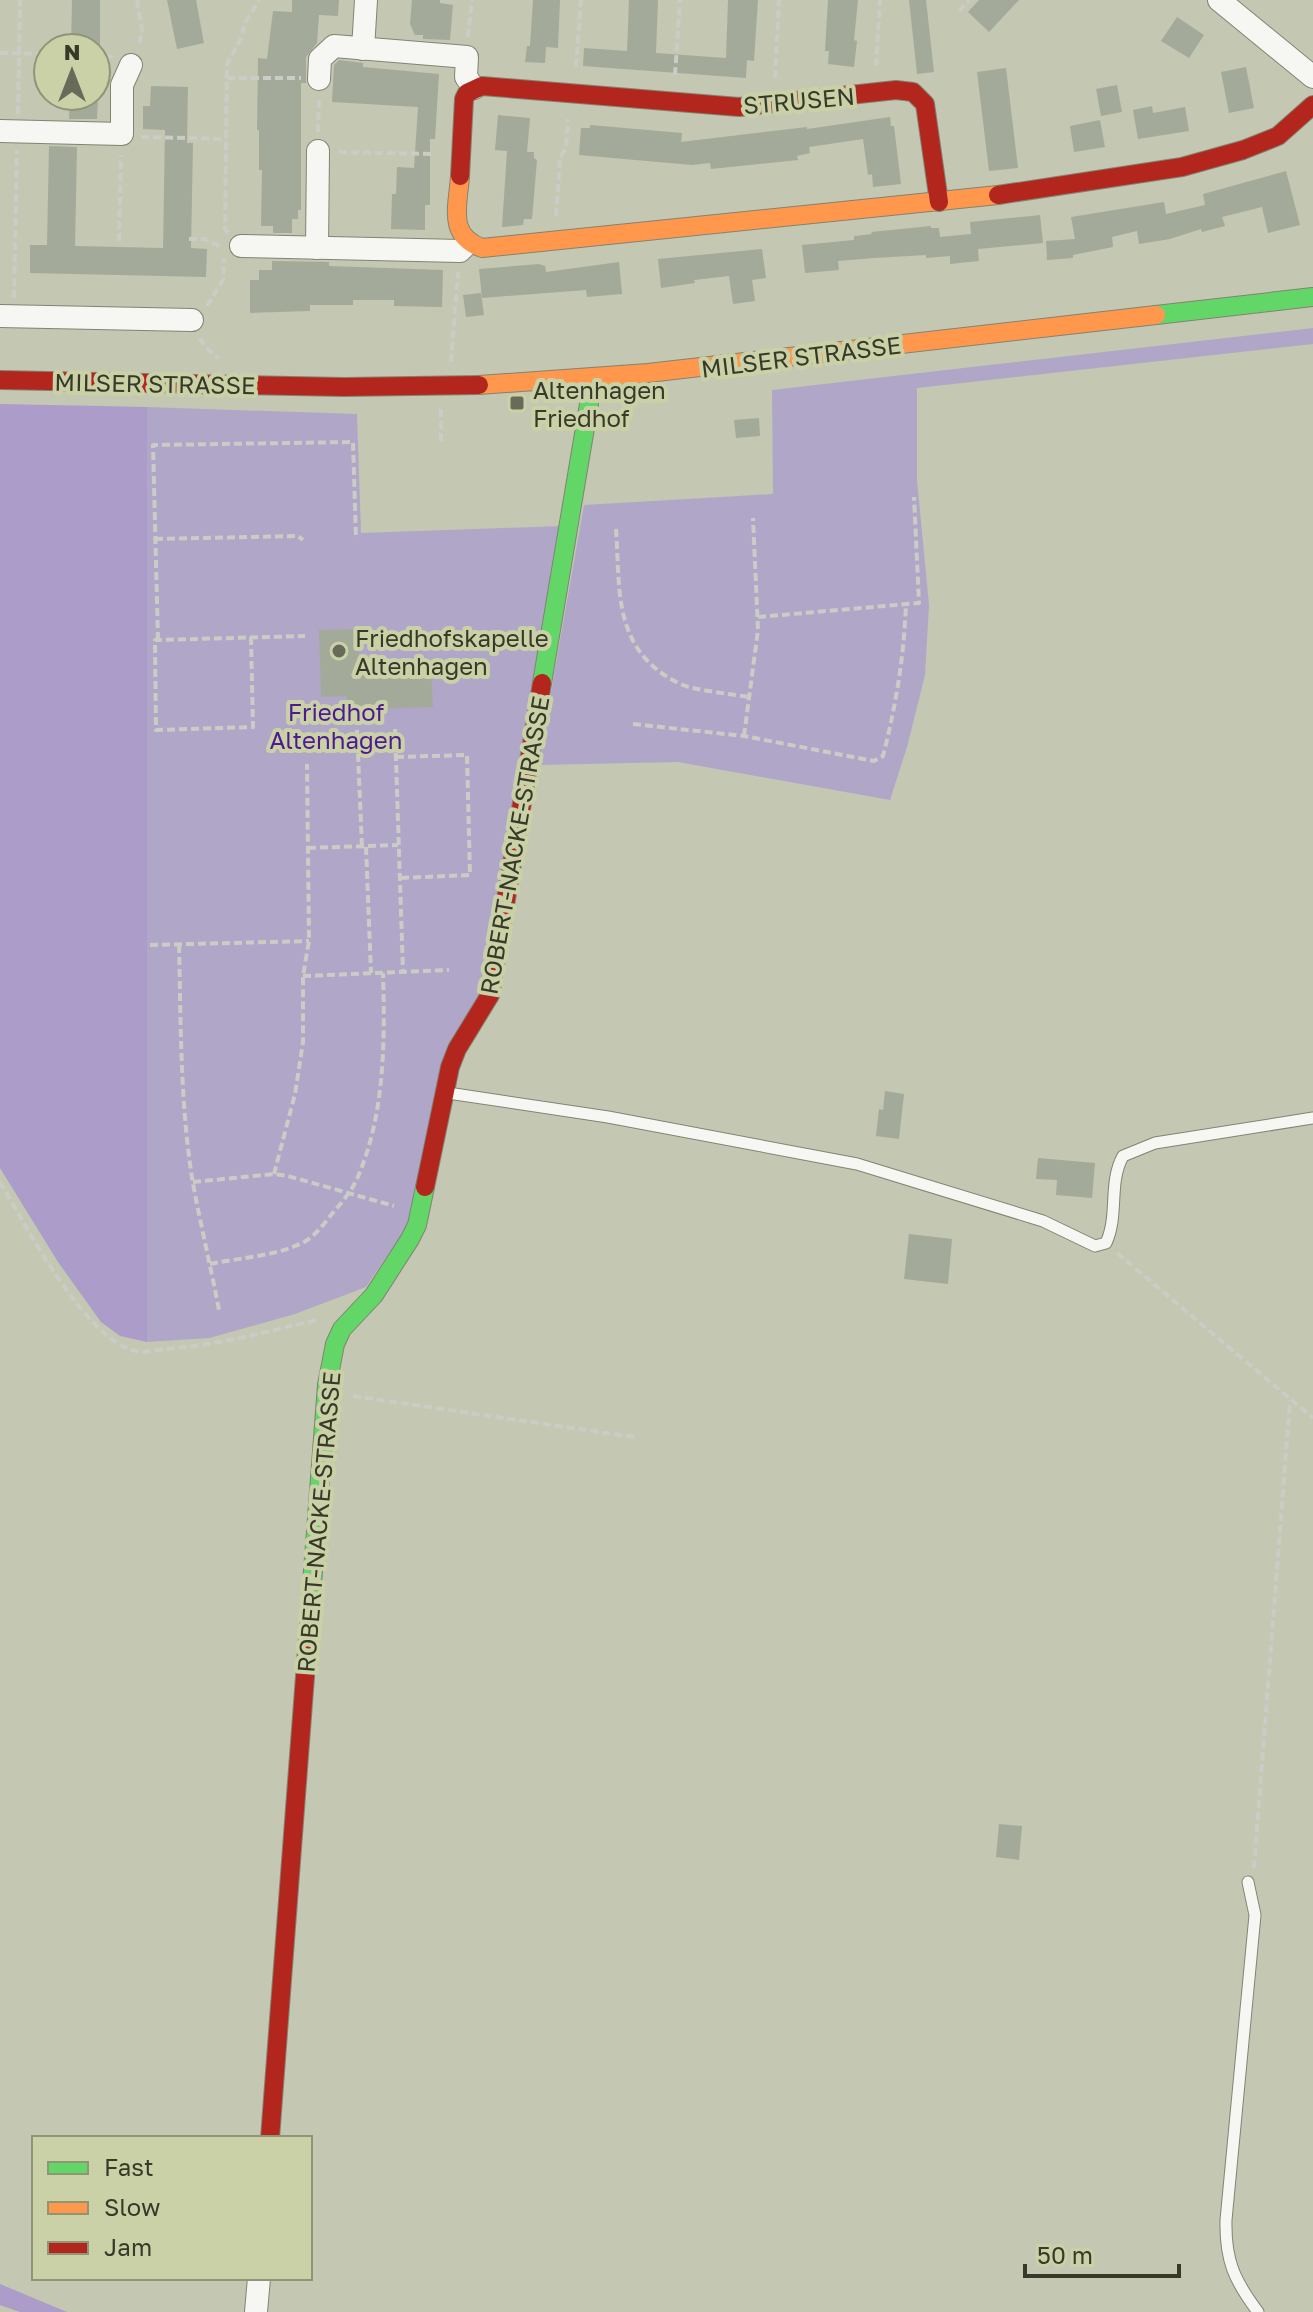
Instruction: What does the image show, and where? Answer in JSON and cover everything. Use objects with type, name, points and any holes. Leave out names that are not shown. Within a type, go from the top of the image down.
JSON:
[{"type":"street","points":[[363,49],[366,0]]},
{"type":"street","points":[[1219,0],[1313,77]]},
{"type":"street","points":[[319,79],[320,59],[334,46],[467,57],[466,77],[474,88],[464,99],[456,221],[464,247]]},
{"type":"street","points":[[9,131],[122,134],[122,85],[131,65]]},
{"type":"street","name":"STRUSEN","points":[[474,88],[499,87],[739,107],[896,90],[913,92],[925,104],[939,202]]},
{"type":"street","points":[[241,246],[493,248],[1074,185],[1182,167],[1243,150],[1278,136],[1313,105]]},
{"type":"street","points":[[317,248],[318,151]]},
{"type":"street","name":"MILSER STRASSE","points":[[0,380],[373,387],[486,385],[589,378],[1313,297]]},
{"type":"street","points":[[7,316],[192,320]]},
{"type":"street","name":"ROBERT-NACKE-STRASSE","points":[[270,2136],[327,1392],[335,1344],[342,1329],[381,1284],[410,1239],[419,1213],[444,1092],[457,1049],[490,995],[589,404],[589,378]]},
{"type":"street","points":[[256,2312],[259,2280]]},
{"type":"lane","points":[[444,1092],[608,1117],[857,1164],[1043,1221],[1095,1246],[1106,1243],[1113,1228],[1116,1174],[1123,1156],[1155,1143],[1313,1118]]},
{"type":"lane","points":[[1248,1882],[1255,1915],[1226,2220],[1226,2248],[1240,2287],[1258,2312]]},
{"type":"path","points":[[7,316],[9,131],[19,53],[20,0]]},
{"type":"path","points":[[241,246],[225,229],[227,64],[259,0]]},
{"type":"path","points":[[467,57],[472,0]]},
{"type":"path","points":[[555,242],[560,157],[566,148],[581,0]]},
{"type":"path","points":[[673,102],[680,0]]},
{"type":"path","points":[[774,104],[779,0]]},
{"type":"path","points":[[874,93],[880,0]]},
{"type":"path","points":[[959,11],[969,0]]},
{"type":"path","points":[[0,53],[32,53]]},
{"type":"path","points":[[227,78],[319,79],[318,151],[459,154]]},
{"type":"path","points":[[119,241],[122,134],[133,137],[226,139]]},
{"type":"path","points":[[189,239],[215,242],[224,253],[223,280],[208,305],[192,320]]},
{"type":"path","points":[[451,361],[464,247]]},
{"type":"path","points":[[441,407],[441,442]]},
{"type":"path","points":[[158,640],[153,445],[353,442],[356,539]]},
{"type":"path","points":[[758,617],[919,603],[914,497]]},
{"type":"path","points":[[744,736],[758,617],[753,518]]},
{"type":"path","points":[[616,529],[622,610],[628,635],[637,651],[668,678],[690,688],[749,697]]},
{"type":"path","points":[[155,539],[298,536],[303,540]]},
{"type":"path","points":[[633,724],[744,736],[874,761],[883,756],[900,680],[906,604]]},
{"type":"path","points":[[251,637],[253,727],[156,730],[155,640],[251,637],[305,636]]},
{"type":"path","points":[[395,729],[403,972]]},
{"type":"path","points":[[357,730],[371,973]]},
{"type":"path","points":[[396,757],[467,755],[470,875],[400,878]]},
{"type":"path","points":[[274,1174],[295,1094],[303,1042],[303,976],[309,941],[307,764]]},
{"type":"path","points":[[308,848],[399,845]]},
{"type":"path","points":[[150,945],[309,941]]},
{"type":"path","points":[[179,945],[181,1062],[193,1182],[219,1310]]},
{"type":"path","points":[[303,976],[449,970]]},
{"type":"path","points":[[210,1264],[304,1243],[349,1194],[359,1174],[371,1134],[381,1076],[385,1030],[383,973]]},
{"type":"path","points":[[193,1182],[274,1174],[419,1213]]},
{"type":"path","points":[[0,1182],[52,1269],[75,1301],[112,1342],[137,1352],[212,1346],[321,1319],[342,1329]]},
{"type":"path","points":[[1106,1243],[1313,1418]]},
{"type":"path","points":[[327,1392],[634,1437]]},
{"type":"path","points":[[1248,1882],[1254,1877],[1290,1400]]},
{"type":"green space","points":[[1313,328],[1313,344],[917,388],[917,480],[929,605],[925,675],[890,800],[678,762],[538,765],[584,505],[773,494],[772,390]]},
{"type":"green space","name":"Friedhof Altenhagen","points":[[147,407],[357,414],[361,533],[563,526],[482,997],[408,1225],[366,1287],[295,1314],[209,1338],[147,1342]]},
{"type":"shaded area","points":[[0,404],[147,407],[147,1342],[120,1336],[101,1322],[58,1262],[0,1168]]},
{"type":"shaded area","points":[[0,2284],[67,2312],[20,2312],[0,2305]]},
{"type":"building","points":[[72,0],[100,0],[100,32],[71,32]]},
{"type":"building","points":[[167,0],[196,0],[204,43],[177,49]]},
{"type":"building","points":[[292,0],[339,0],[338,16],[319,15],[317,43],[306,57],[306,83],[301,83],[301,210],[298,210],[298,219],[292,219],[292,233],[273,233],[273,226],[261,226],[258,58],[267,59],[273,11],[292,12]]},
{"type":"building","points":[[412,0],[440,0],[440,3],[453,5],[450,40],[423,39],[423,35],[415,35],[410,24]]},
{"type":"building","points":[[533,0],[560,0],[558,48],[546,47],[545,63],[525,62],[527,46],[530,46]]},
{"type":"building","points":[[629,0],[658,0],[656,53],[726,58],[728,0],[758,0],[754,61],[747,60],[746,78],[583,66],[584,48],[627,51]]},
{"type":"building","points":[[828,0],[858,0],[854,67],[828,64],[829,51],[825,51]]},
{"type":"building","points":[[909,0],[926,0],[934,72],[917,74]]},
{"type":"building","points":[[979,0],[1019,0],[989,32],[968,12]]},
{"type":"building","points":[[1177,17],[1204,35],[1189,58],[1161,41]]},
{"type":"building","points":[[339,60],[363,63],[363,67],[439,74],[435,139],[430,139],[430,205],[425,205],[425,230],[391,229],[397,167],[414,168],[418,107],[332,102],[334,65]]},
{"type":"building","points":[[1246,67],[1254,108],[1229,113],[1221,72]]},
{"type":"building","points":[[1006,68],[1018,168],[989,171],[977,72]]},
{"type":"building","points":[[1117,85],[1122,112],[1101,116],[1096,89]]},
{"type":"building","points":[[151,86],[188,87],[187,143],[193,143],[191,248],[207,249],[206,277],[30,273],[30,245],[47,245],[49,146],[77,147],[75,246],[163,248],[165,130],[143,129],[143,106],[150,106]]},
{"type":"building","points":[[1152,106],[1153,113],[1185,107],[1189,131],[1138,139],[1133,110]]},
{"type":"building","points":[[69,112],[97,112],[97,119],[69,119]]},
{"type":"building","points":[[498,115],[530,118],[527,152],[534,152],[537,160],[532,219],[524,219],[523,225],[502,227],[507,151],[495,150]]},
{"type":"building","points":[[890,117],[891,126],[894,126],[901,184],[873,187],[872,174],[868,175],[863,139],[809,147],[810,153],[797,156],[798,160],[711,169],[710,163],[692,165],[579,155],[581,128],[590,128],[590,125],[682,133],[681,142]]},
{"type":"building","points":[[1100,120],[1105,147],[1074,152],[1070,126]]},
{"type":"building","points":[[1286,171],[1300,225],[1268,233],[1262,207],[1222,217],[1225,226],[1202,232],[1201,229],[1170,239],[1139,244],[1137,231],[1112,237],[1113,247],[1073,255],[1073,258],[1047,260],[1046,241],[1075,239],[1071,217],[1164,202],[1166,214],[1205,205],[1203,194]]},
{"type":"building","points":[[1040,215],[1043,243],[978,249],[979,261],[950,264],[950,256],[926,258],[926,255],[874,258],[838,261],[839,270],[805,273],[802,245],[854,240],[854,236],[871,232],[931,226],[939,228],[940,237],[971,234],[970,222]]},
{"type":"building","points":[[762,249],[766,278],[752,280],[755,301],[733,304],[729,276],[661,288],[658,259]]},
{"type":"building","points":[[272,261],[443,270],[442,307],[394,306],[394,300],[353,300],[353,305],[310,305],[310,311],[250,313],[250,280],[259,280],[259,270],[272,270]]},
{"type":"building","points":[[619,262],[622,294],[587,297],[586,290],[482,298],[479,269],[539,264],[545,266],[546,272]]},
{"type":"building","points":[[481,293],[484,315],[466,317],[463,295]]},
{"type":"building","points":[[759,418],[760,436],[736,438],[734,420]]},
{"type":"building","points":[[358,629],[360,672],[431,669],[433,707],[347,710],[347,696],[321,697],[319,630]]},
{"type":"building","points":[[885,1091],[904,1094],[899,1139],[876,1136]]},
{"type":"building","points":[[1038,1158],[1095,1163],[1092,1198],[1056,1195],[1057,1180],[1036,1179]]},
{"type":"building","points":[[909,1234],[952,1239],[948,1284],[904,1279]]},
{"type":"building","points":[[999,1824],[1022,1826],[1019,1860],[996,1857]]},
{"type":"traffic: fast","points":[[1156,315],[1313,297]]},
{"type":"traffic: fast","points":[[542,683],[589,404],[589,378]]},
{"type":"traffic: fast","points":[[309,1624],[327,1385],[335,1344],[342,1329],[374,1295],[410,1239],[417,1225],[425,1187]]},
{"type":"traffic: slow","points":[[460,176],[459,228],[464,236],[482,248],[998,195]]},
{"type":"traffic: slow","points":[[479,385],[648,373],[1156,315]]},
{"type":"traffic: jam","points":[[460,176],[464,99],[467,93],[482,86],[739,107],[896,90],[913,92],[925,104],[939,202]]},
{"type":"traffic: jam","points":[[998,195],[1182,167],[1243,150],[1278,136],[1313,105]]},
{"type":"traffic: jam","points":[[0,380],[344,387],[479,385]]},
{"type":"traffic: jam","points":[[425,1187],[450,1067],[457,1049],[490,995],[542,683]]},
{"type":"traffic: jam","points":[[270,2136],[309,1624]]},
{"type":"place","name":"Altenhagen Friedhof","points":[[517,403]]},
{"type":"place","name":"Friedhofskapelle Altenhagen","points":[[339,651]]}]
